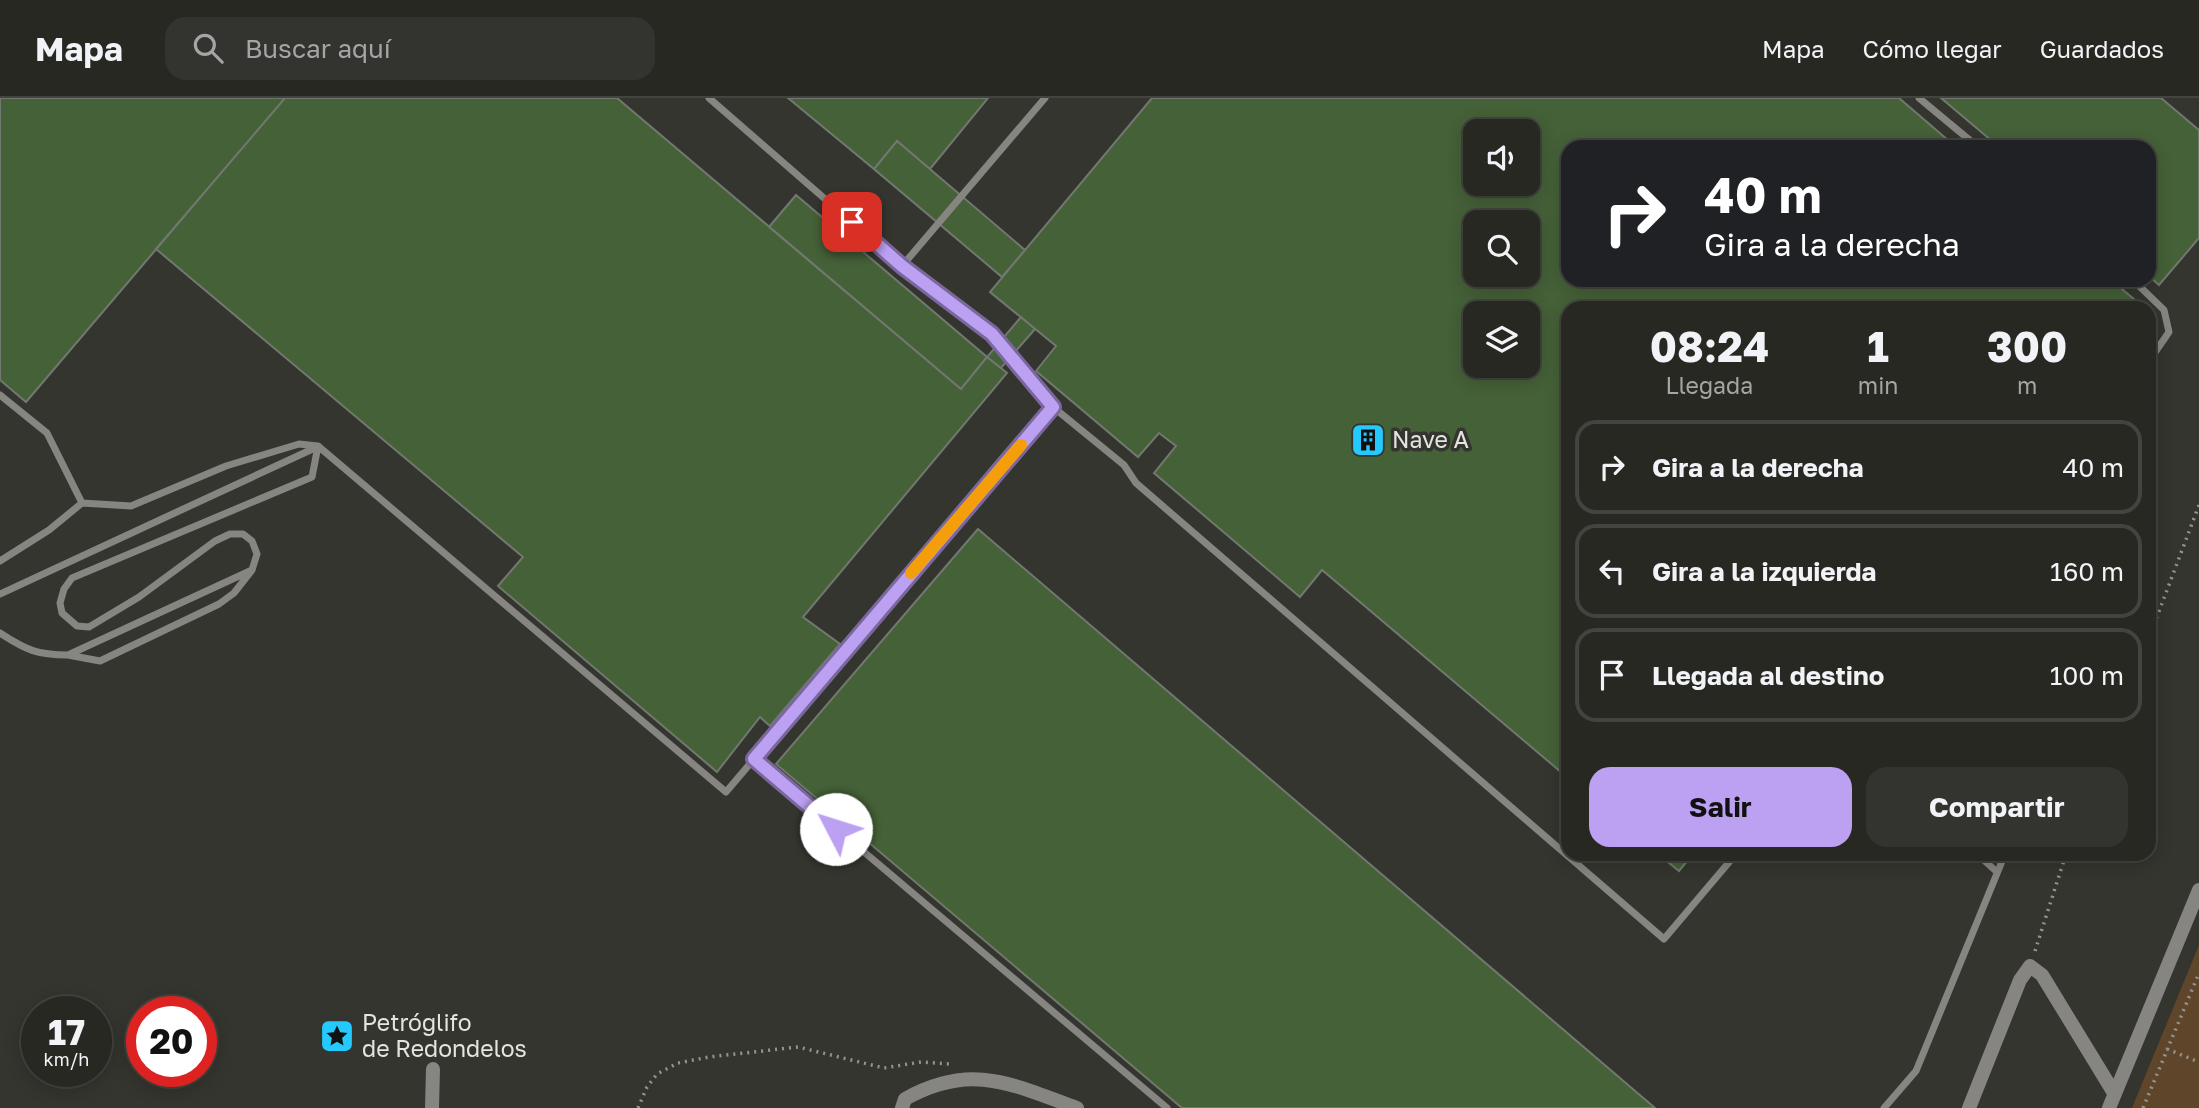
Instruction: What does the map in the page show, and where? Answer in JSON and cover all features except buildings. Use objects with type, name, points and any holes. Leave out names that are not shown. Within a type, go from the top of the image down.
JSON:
[{"type":"street","points":[[2109,1108],[2199,890]]},
{"type":"street","points":[[1969,1108],[2020,980],[2030,967],[2042,975],[2114,1093]]},
{"type":"street","points":[[432,1108],[433,1069]]},
{"type":"street","points":[[902,1108],[905,1099],[929,1085],[968,1078],[1001,1081],[1077,1108]]},
{"type":"lane","points":[[709,98],[902,266],[992,334],[1053,407],[1124,465],[1136,483],[1561,850]]},
{"type":"lane","points":[[902,266],[1045,98]]},
{"type":"lane","points":[[1919,98],[1970,140]]},
{"type":"lane","points":[[2140,287],[2155,301]]},
{"type":"lane","points":[[2156,302],[2164,310],[2169,332],[2156,351]]},
{"type":"lane","points":[[0,395],[47,433],[82,503]]},
{"type":"lane","points":[[0,561],[48,530],[82,503],[131,506],[226,466],[299,444],[318,446],[726,792],[1053,407]]},
{"type":"lane","points":[[0,633],[25,650],[43,655],[68,655],[100,661],[219,604],[234,593],[252,570],[257,554],[252,541],[243,534],[230,534],[215,541],[139,597],[89,627],[77,626],[62,613],[60,603],[64,589],[72,578],[312,477],[318,446]]},
{"type":"lane","points":[[0,594],[318,446]]},
{"type":"lane","points":[[68,655],[252,570]]},
{"type":"lane","points":[[754,759],[1167,1108]]},
{"type":"lane","points":[[1574,861],[1664,939],[1730,861]]},
{"type":"lane","points":[[1984,861],[1997,872]]},
{"type":"lane","points":[[1884,1108],[1916,1071],[2002,861]]},
{"type":"path","points":[[2156,619],[2199,505]]},
{"type":"path","points":[[2030,967],[2064,861]]},
{"type":"path","points":[[2143,1108],[2199,973]]},
{"type":"path","points":[[638,1108],[647,1087],[657,1074],[678,1063],[709,1057],[798,1047],[884,1068],[921,1062],[957,1065]]},
{"type":"path","points":[[2168,1049],[2199,1062]]},
{"type":"shaded area","points":[[2199,945],[2199,1108],[2132,1108]]},
{"type":"slow traffic","points":[[911,573],[1021,445]]},
{"type":"place","name":"Nave A","points":[[1368,440]]},
{"type":"place","name":"Petróglifo de Redondelos","points":[[337,1036]]},
{"type":"route","points":[[836,829],[754,759],[1053,407],[992,334],[902,266],[852,222]]}]
